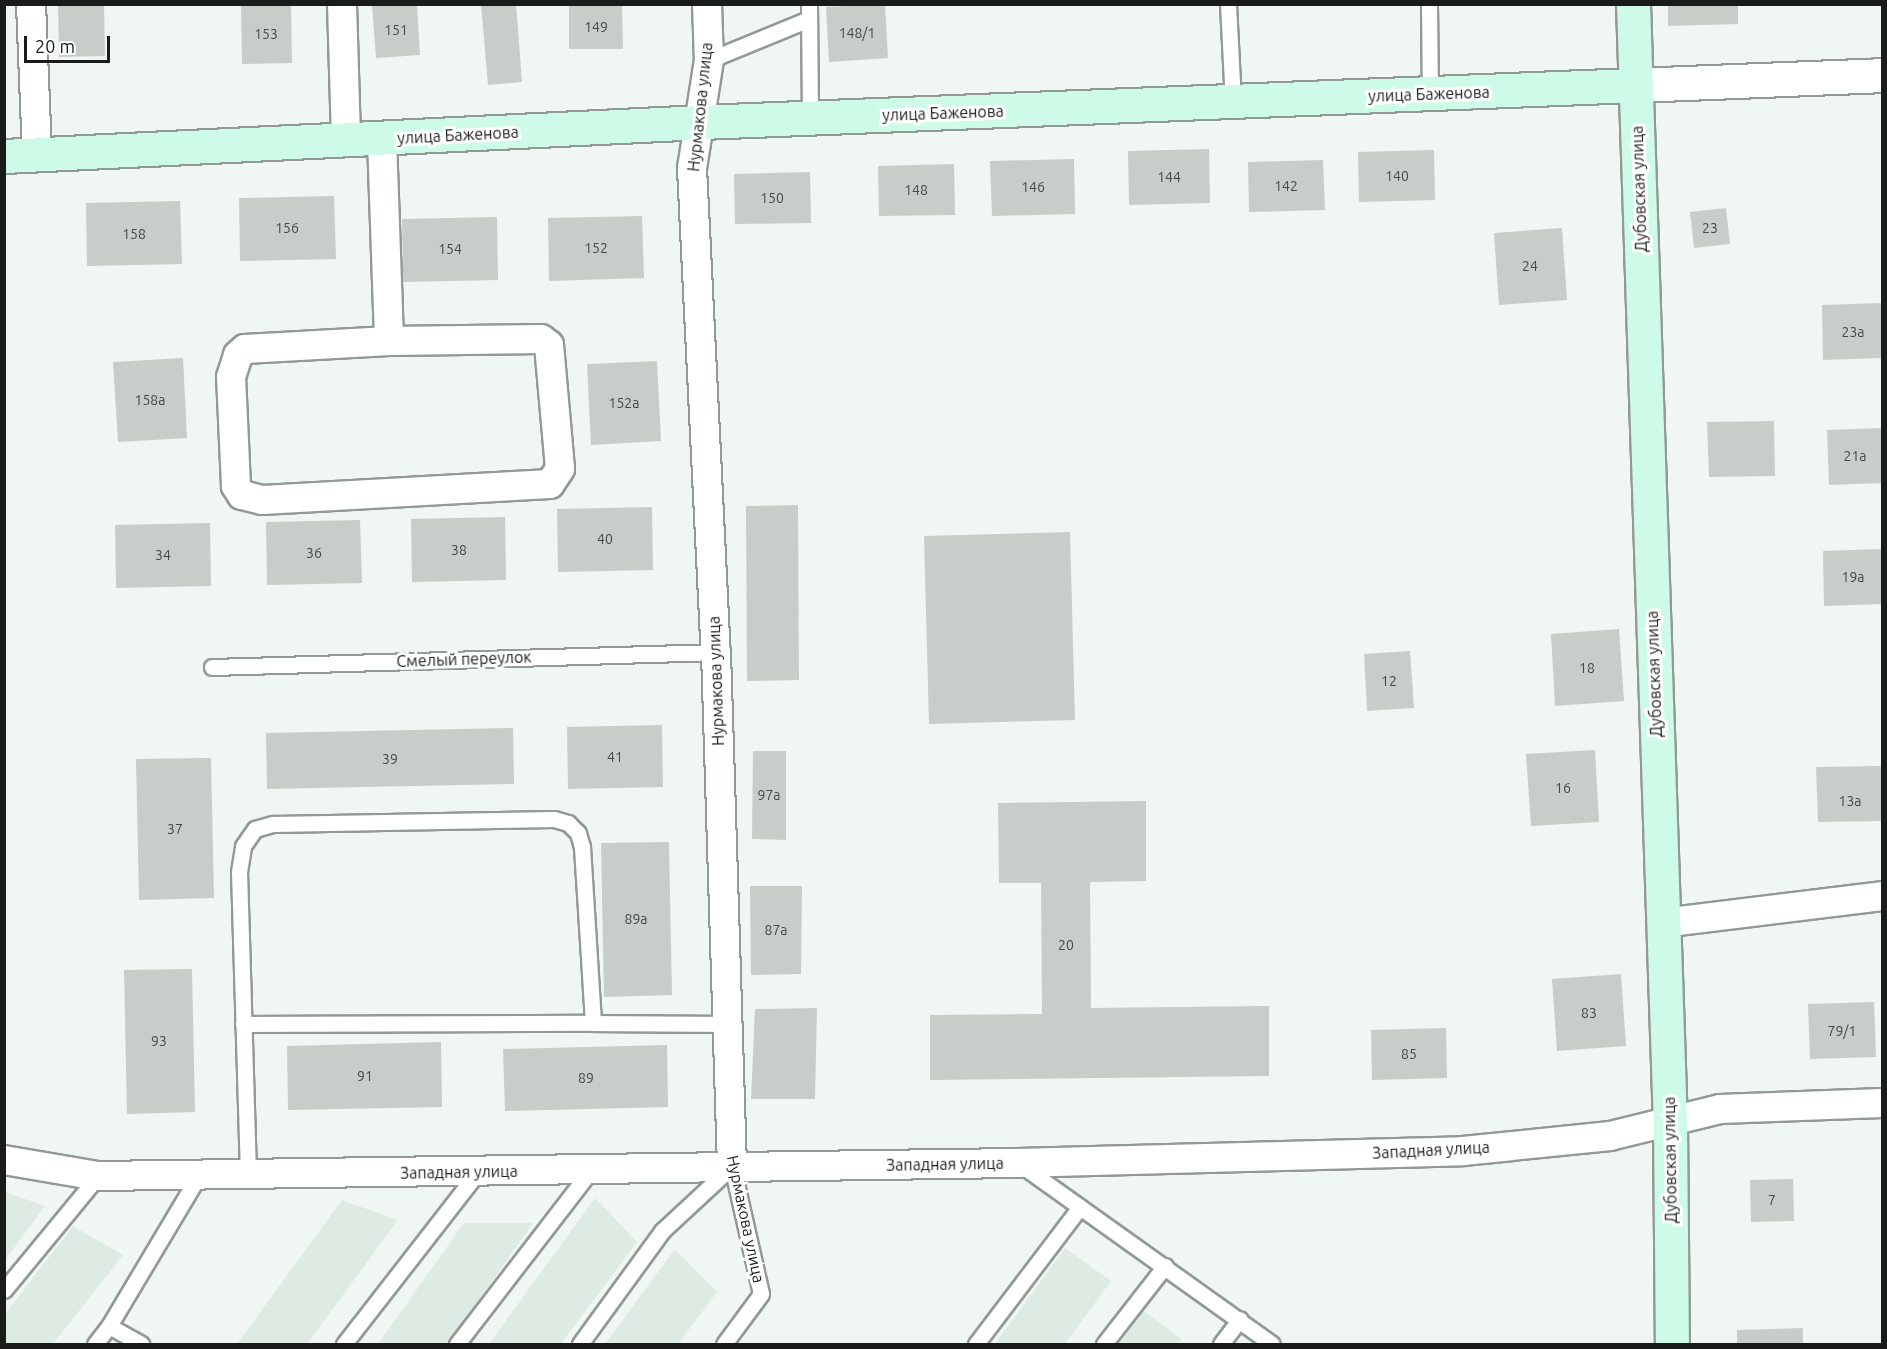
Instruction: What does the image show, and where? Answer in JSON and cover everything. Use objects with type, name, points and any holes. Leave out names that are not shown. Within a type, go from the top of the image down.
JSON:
[{"type":"main road","name":"Дубовская улица","points":[[1633,4],[1670,1124],[1672,1344]]},
{"type":"main road","name":"улица Баженова","points":[[4,156],[382,140],[701,122],[1636,85]]},
{"type":"street","points":[[31,4],[37,154]]},
{"type":"street","points":[[342,4],[346,141]]},
{"type":"street","name":"Нурмакова улица","points":[[707,4],[708,60],[701,122],[692,168],[716,651],[725,1024],[732,1166]]},
{"type":"street","name":"улица Баженова","points":[[1636,85],[1882,75]]},
{"type":"street","points":[[382,140],[389,341]]},
{"type":"street","points":[[389,341],[545,341],[560,469],[556,478],[550,484],[286,499],[262,500],[242,495],[236,486],[231,378],[238,355],[245,349],[389,341]]},
{"type":"street","points":[[1663,923],[1882,896]]},
{"type":"street","name":"Западная улица","points":[[4,1160],[98,1176],[591,1170],[1463,1151],[1610,1136],[1670,1124],[1720,1109],[1882,1103]]},
{"type":"lane","points":[[1228,4],[1233,102]]},
{"type":"lane","points":[[1429,4],[1430,94]]},
{"type":"lane","points":[[708,60],[809,12],[810,118]]},
{"type":"lane","name":"Смелый переулок","points":[[212,668],[716,651]]},
{"type":"lane","points":[[248,1174],[239,872],[243,846],[255,829],[273,824],[554,819],[578,833],[582,847],[593,1023]]},
{"type":"lane","points":[[243,1024],[725,1024]]},
{"type":"lane","points":[[1017,1162],[1272,1344]]},
{"type":"lane","points":[[580,1344],[662,1231],[732,1166]]},
{"type":"lane","name":"Нурмакова улица","points":[[724,1344],[761,1294],[732,1166]]},
{"type":"lane","points":[[457,1344],[591,1170]]},
{"type":"lane","points":[[344,1344],[478,1172]]},
{"type":"lane","points":[[95,1344],[109,1326],[200,1175]]},
{"type":"lane","points":[[4,1290],[98,1176]]},
{"type":"lane","points":[[976,1344],[1080,1206]]},
{"type":"lane","points":[[1104,1344],[1165,1266]]},
{"type":"lane","points":[[1221,1344],[1240,1319]]},
{"type":"lane","points":[[109,1326],[141,1344]]},
{"type":"shaded area","points":[[4,1192],[45,1206],[5,1260]]},
{"type":"shaded area","points":[[595,1198],[637,1242],[561,1344],[489,1344]]},
{"type":"shaded area","points":[[342,1200],[398,1220],[307,1344],[237,1344]]},
{"type":"shaded area","points":[[464,1223],[533,1223],[448,1344],[378,1344]]},
{"type":"shaded area","points":[[73,1226],[123,1255],[53,1344],[5,1344],[5,1314]]},
{"type":"shaded area","points":[[1065,1248],[1111,1281],[1065,1344],[995,1344]]},
{"type":"shaded area","points":[[675,1249],[717,1292],[678,1344],[605,1344]]},
{"type":"shaded area","points":[[1136,1305],[1182,1339],[1178,1344],[1107,1344]]},
{"type":"building","points":[[58,4],[104,4],[105,56],[59,57]]},
{"type":"building","points":[[241,4],[291,4],[292,63],[242,64]]},
{"type":"building","points":[[372,4],[417,4],[420,55],[376,58]]},
{"type":"building","points":[[481,4],[516,4],[522,82],[488,85]]},
{"type":"building","points":[[569,4],[622,4],[623,49],[569,49]]},
{"type":"building","points":[[885,4],[888,58],[829,62],[826,7]]},
{"type":"building","points":[[1668,4],[1738,4],[1738,24],[1668,26]]},
{"type":"building","points":[[1209,149],[1210,203],[1129,205],[1128,151]]},
{"type":"building","points":[[1434,150],[1435,200],[1359,202],[1358,152]]},
{"type":"building","points":[[1074,159],[1075,214],[992,216],[990,161]]},
{"type":"building","points":[[1323,160],[1325,210],[1249,212],[1248,162]]},
{"type":"building","points":[[954,164],[955,215],[879,216],[878,166]]},
{"type":"building","points":[[810,172],[811,223],[735,224],[734,174]]},
{"type":"building","points":[[334,196],[336,259],[240,261],[239,198]]},
{"type":"building","points":[[180,201],[182,264],[87,266],[86,203]]},
{"type":"building","points":[[1726,208],[1730,244],[1694,248],[1690,212]]},
{"type":"building","points":[[642,216],[644,278],[549,281],[548,218]]},
{"type":"building","points":[[497,217],[498,280],[403,282],[402,219]]},
{"type":"building","points":[[1562,228],[1567,300],[1499,305],[1494,233]]},
{"type":"building","points":[[1882,303],[1882,358],[1823,360],[1822,305]]},
{"type":"building","points":[[183,358],[187,438],[118,442],[113,362]]},
{"type":"building","points":[[657,361],[661,441],[591,445],[587,364]]},
{"type":"building","points":[[1774,421],[1775,476],[1709,477],[1707,422]]},
{"type":"building","points":[[1882,428],[1882,483],[1829,485],[1827,430]]},
{"type":"building","points":[[798,505],[799,680],[747,681],[746,506]]},
{"type":"building","points":[[652,507],[653,570],[558,572],[557,509]]},
{"type":"building","points":[[505,517],[506,580],[412,582],[411,519]]},
{"type":"building","points":[[360,520],[362,583],[267,585],[266,522]]},
{"type":"building","points":[[210,523],[211,586],[116,588],[115,525]]},
{"type":"building","points":[[1070,532],[1075,720],[929,724],[924,536]]},
{"type":"building","points":[[1882,549],[1882,604],[1824,606],[1823,551]]},
{"type":"building","points":[[1619,629],[1624,701],[1555,706],[1551,634]]},
{"type":"building","points":[[1410,651],[1414,708],[1367,711],[1364,654]]},
{"type":"building","points":[[662,725],[663,787],[568,789],[567,727]]},
{"type":"building","points":[[513,728],[514,784],[267,789],[266,733]]},
{"type":"building","points":[[1595,750],[1599,822],[1531,826],[1526,754]]},
{"type":"building","points":[[753,751],[786,751],[786,840],[752,839]]},
{"type":"building","points":[[211,758],[214,898],[139,900],[136,759]]},
{"type":"building","points":[[1882,766],[1882,821],[1818,822],[1816,767]]},
{"type":"building","points":[[1146,801],[1146,881],[1090,882],[1091,1008],[1269,1006],[1269,1076],[930,1080],[930,1015],[1042,1014],[1041,883],[999,883],[998,803]]},
{"type":"building","points":[[669,842],[672,995],[604,997],[601,843]]},
{"type":"building","points":[[750,886],[802,886],[801,974],[751,975]]},
{"type":"building","points":[[192,969],[195,1112],[127,1114],[124,970]]},
{"type":"building","points":[[1621,974],[1626,1046],[1557,1051],[1552,979]]},
{"type":"building","points":[[1874,1002],[1876,1057],[1810,1059],[1808,1004]]},
{"type":"building","points":[[817,1008],[815,1099],[751,1099],[755,1009]]},
{"type":"building","points":[[1446,1028],[1447,1078],[1372,1080],[1371,1030]]},
{"type":"building","points":[[441,1042],[442,1107],[288,1110],[287,1046]]},
{"type":"building","points":[[667,1045],[668,1107],[505,1111],[503,1049]]},
{"type":"building","points":[[1793,1179],[1794,1221],[1751,1222],[1750,1180]]},
{"type":"building","points":[[1803,1328],[1803,1344],[1737,1344],[1737,1330]]}]
